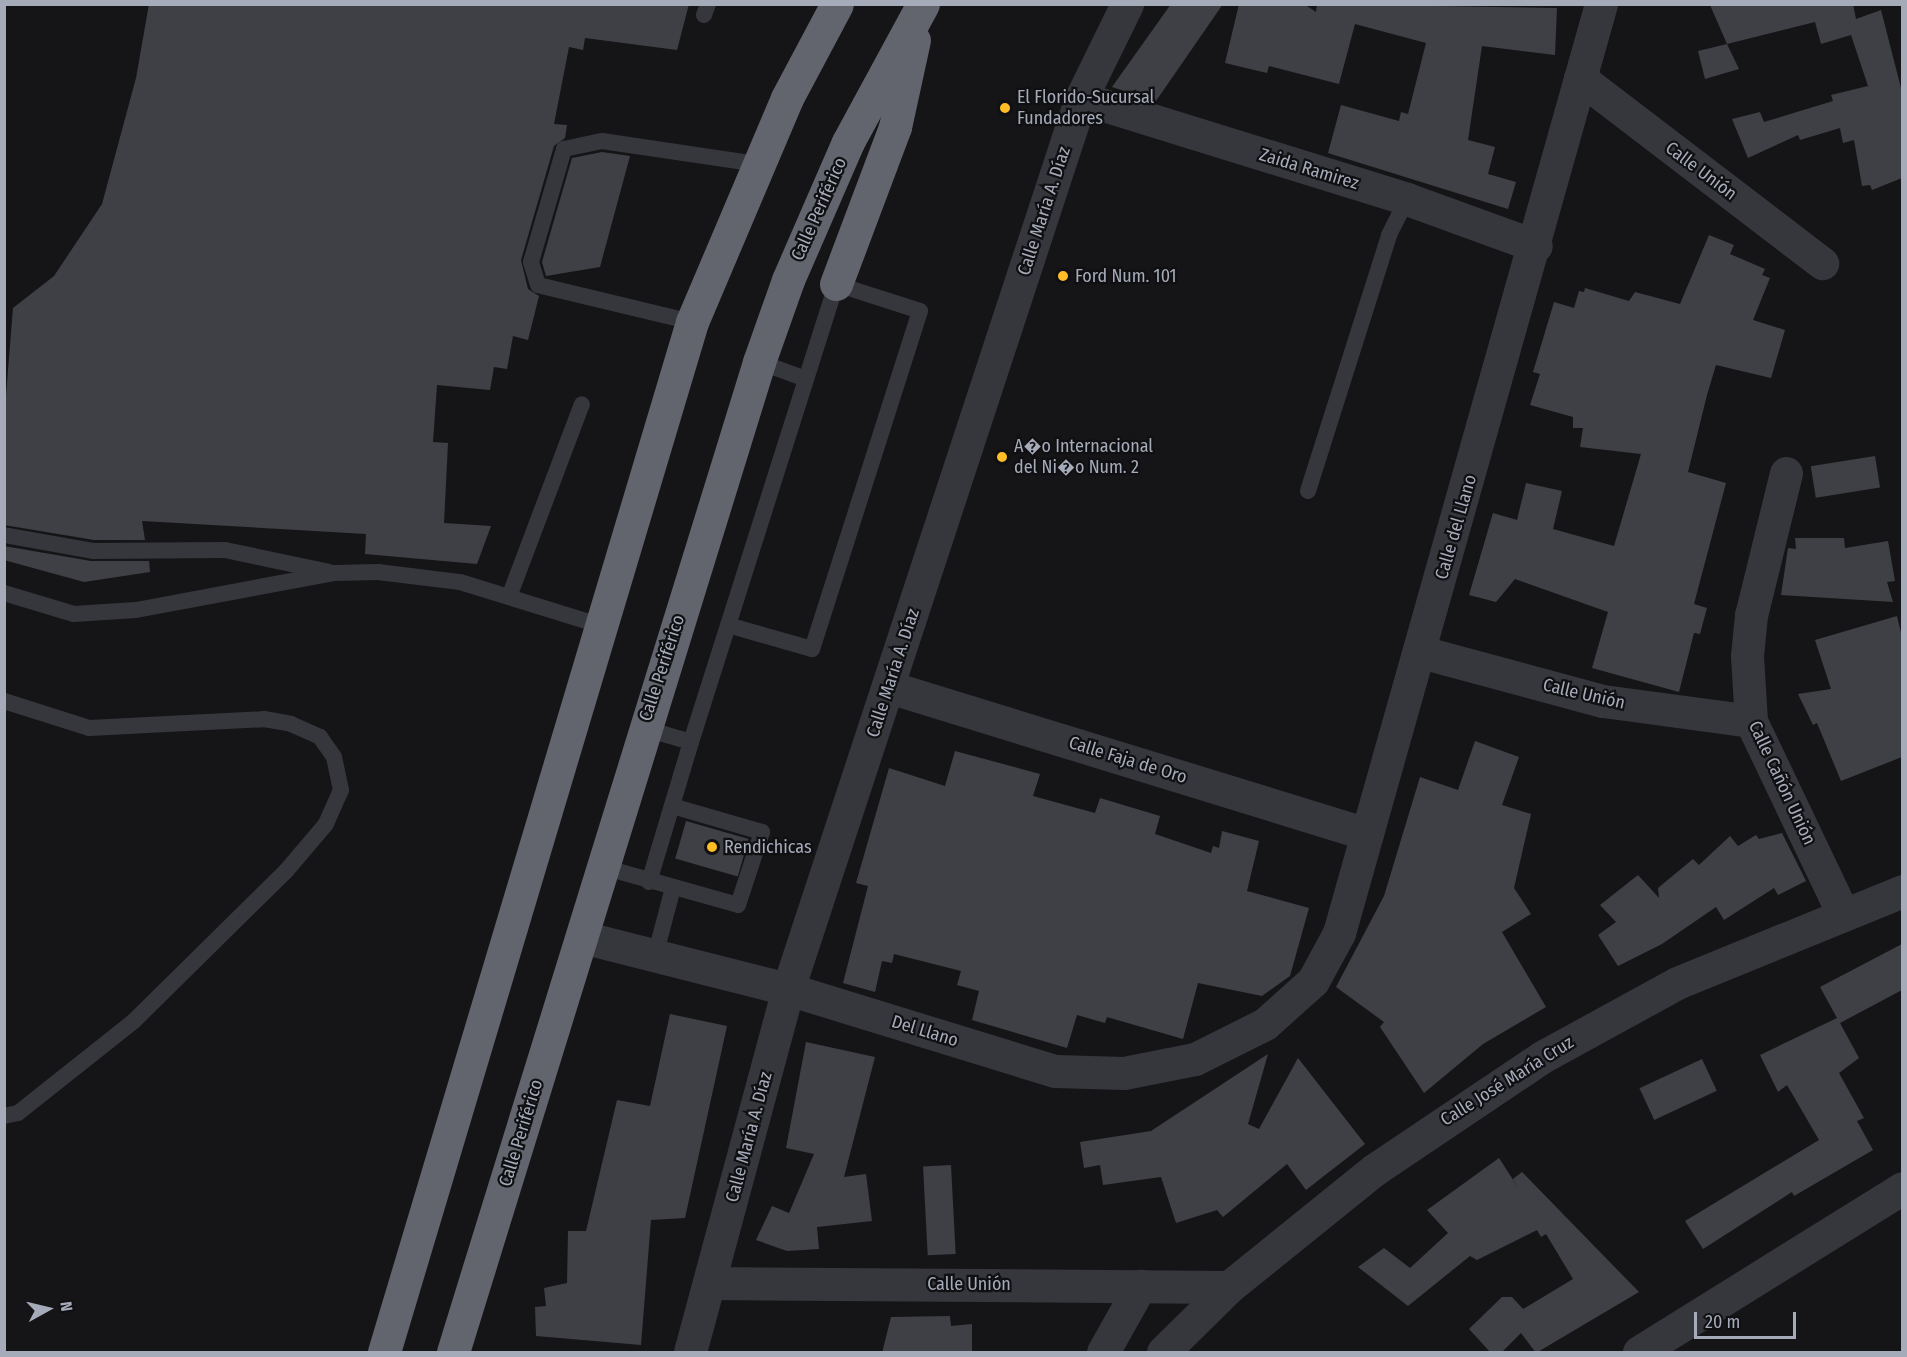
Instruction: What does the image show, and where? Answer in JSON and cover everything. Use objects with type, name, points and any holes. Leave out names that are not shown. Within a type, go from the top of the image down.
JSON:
[{"type":"highway","points":[[384,1353],[599,625],[692,322],[787,98],[837,4]]},
{"type":"highway","points":[[836,284],[895,127],[922,7]]},
{"type":"highway","name":"Calle Periférico","points":[[453,1353],[582,937],[643,728],[759,362],[788,280],[848,142],[922,7]]},
{"type":"street","name":"Calle María A. Díaz","points":[[690,1353],[788,988],[889,687],[1081,98],[1127,4]]},
{"type":"street","name":"Calle del Llano","points":[[1265,1024],[1313,981],[1334,943],[1421,652],[1536,246],[1601,4]]},
{"type":"street","name":"Calle Unión","points":[[1580,78],[1822,263]]},
{"type":"street","name":"Zaida Ramirez","points":[[1081,98],[1407,199],[1536,246]]},
{"type":"street","name":"Calle Cañón Unión","points":[[1786,472],[1751,615],[1747,656],[1751,721],[1842,912]]},
{"type":"street","name":"Calle Unión","points":[[1421,652],[1603,701],[1751,721]]},
{"type":"street","name":"Calle Faja de Oro","points":[[889,687],[1367,834]]},
{"type":"street","name":"Calle José María Cruz","points":[[1163,1353],[1229,1287],[1374,1170],[1532,1063],[1677,983],[1842,912],[1902,891]]},
{"type":"street","name":"Del Llano","points":[[582,937],[788,988],[1055,1071],[1124,1073],[1195,1059],[1265,1024]]},
{"type":"street","points":[[1639,1353],[1902,1188]]},
{"type":"street","name":"Calle Unión","points":[[710,1282],[1229,1287]]},
{"type":"street","points":[[1103,1353],[1140,1286]]},
{"type":"lane","points":[[692,322],[537,285],[531,262],[564,149],[602,141],[758,164]]},
{"type":"lane","points":[[1308,490],[1389,235],[1407,199]]},
{"type":"lane","points":[[649,882],[691,742],[728,625],[806,379],[836,284],[920,311],[812,649],[728,625]]},
{"type":"lane","points":[[759,362],[806,379]]},
{"type":"lane","points":[[509,597],[582,404]]},
{"type":"lane","points":[[4,535],[93,551],[225,550],[334,573]]},
{"type":"lane","points":[[4,594],[74,614],[136,609],[334,573],[378,572],[460,582],[599,625]]},
{"type":"lane","points":[[4,702],[89,728],[264,720],[291,724],[320,737],[334,757],[341,790],[326,824],[286,871],[134,1021],[18,1113],[4,1116]]},
{"type":"lane","points":[[643,728],[691,742]]},
{"type":"lane","points":[[603,867],[649,882],[738,905],[762,832],[672,806]]},
{"type":"lane","points":[[655,956],[673,888]]},
{"type":"building","points":[[149,4],[689,4],[677,50],[585,38],[583,50],[569,47],[554,124],[567,125],[565,138],[554,146],[521,260],[528,289],[539,296],[528,340],[513,336],[507,369],[494,367],[490,390],[437,385],[433,442],[448,443],[444,523],[491,526],[477,564],[365,554],[366,534],[142,521],[145,540],[94,540],[4,525],[4,420],[13,308],[54,276],[102,204],[136,78]]},
{"type":"building","points":[[1171,4],[1223,4],[1156,101],[1112,87]]},
{"type":"building","points":[[1239,4],[1304,4],[1316,12],[1317,4],[1557,8],[1555,55],[1482,46],[1468,140],[1495,147],[1488,174],[1516,182],[1508,209],[1328,153],[1341,105],[1399,121],[1401,112],[1408,114],[1426,43],[1355,24],[1339,84],[1269,66],[1267,73],[1225,63]]},
{"type":"building","points":[[1853,4],[1856,19],[1881,10],[1902,92],[1902,178],[1872,190],[1870,185],[1862,186],[1854,140],[1843,143],[1840,128],[1800,140],[1798,135],[1748,158],[1732,119],[1760,112],[1764,122],[1833,101],[1831,95],[1868,86],[1851,35],[1821,44],[1815,22],[1727,44],[1710,5]]},
{"type":"building","points":[[1727,44],[1739,69],[1705,79],[1698,51]]},
{"type":"building","points":[[602,152],[630,156],[600,267],[546,276],[542,262],[572,158]]},
{"type":"building","points":[[1709,235],[1734,245],[1730,254],[1765,269],[1762,275],[1770,278],[1753,320],[1785,330],[1771,378],[1716,365],[1707,395],[1688,472],[1726,483],[1694,604],[1707,608],[1700,634],[1694,633],[1679,692],[1592,668],[1608,612],[1515,579],[1496,602],[1469,595],[1493,513],[1517,520],[1526,483],[1562,491],[1553,529],[1614,546],[1641,454],[1580,447],[1583,428],[1573,428],[1573,417],[1530,405],[1540,374],[1533,372],[1554,302],[1574,308],[1579,291],[1584,292],[1585,288],[1629,301],[1635,292],[1680,304]]},
{"type":"building","points":[[1875,456],[1880,488],[1816,498],[1811,466]]},
{"type":"building","points":[[1795,538],[1844,538],[1845,548],[1888,541],[1895,581],[1887,582],[1893,602],[1781,595],[1788,548],[1796,549]]},
{"type":"building","points":[[4,546],[91,561],[149,561],[150,572],[84,582],[4,560]]},
{"type":"building","points":[[1897,616],[1902,637],[1902,757],[1841,781],[1817,723],[1813,725],[1798,694],[1831,689],[1815,640]]},
{"type":"building","points":[[1475,741],[1519,757],[1502,805],[1531,814],[1514,888],[1531,914],[1502,932],[1546,1007],[1483,1044],[1424,1093],[1380,1027],[1384,1022],[1336,987],[1384,896],[1420,777],[1458,790]]},
{"type":"building","points":[[955,751],[1040,774],[1033,796],[1095,813],[1100,798],[1160,816],[1155,834],[1211,853],[1213,846],[1219,848],[1222,831],[1259,841],[1247,891],[1309,908],[1290,976],[1262,996],[1198,983],[1183,1039],[1107,1017],[1105,1023],[1077,1015],[1067,1048],[972,1020],[979,991],[957,985],[961,971],[894,954],[892,963],[882,961],[875,992],[843,983],[868,886],[856,883],[889,768],[945,786]]},
{"type":"building","name":"Rendichicas","points":[[686,821],[748,839],[738,876],[675,858]]},
{"type":"building","points":[[1782,833],[1806,881],[1778,895],[1774,888],[1724,920],[1716,907],[1662,944],[1618,966],[1598,935],[1616,922],[1600,905],[1638,875],[1659,898],[1658,888],[1693,859],[1699,865],[1730,836],[1738,846],[1756,835],[1759,839]]},
{"type":"building","points":[[1902,944],[1902,990],[1840,1023],[1859,1058],[1839,1073],[1864,1118],[1857,1121],[1873,1150],[1794,1196],[1792,1192],[1703,1249],[1685,1221],[1819,1140],[1787,1085],[1778,1092],[1760,1055],[1837,1018],[1820,987]]},
{"type":"building","points":[[670,1014],[727,1026],[685,1218],[651,1220],[641,1345],[536,1336],[535,1307],[546,1306],[544,1288],[567,1283],[568,1231],[586,1231],[617,1100],[650,1106]]},
{"type":"building","points":[[806,1042],[875,1057],[844,1177],[866,1174],[872,1221],[817,1227],[819,1249],[787,1251],[756,1240],[772,1206],[789,1213],[814,1154],[786,1148]]},
{"type":"building","points":[[1268,1054],[1248,1124],[1259,1129],[1298,1058],[1365,1144],[1306,1190],[1287,1164],[1223,1217],[1217,1210],[1176,1223],[1161,1177],[1103,1185],[1100,1165],[1084,1168],[1080,1142],[1151,1131]]},
{"type":"building","points":[[1702,1059],[1717,1091],[1654,1120],[1639,1088]]},
{"type":"building","points":[[1499,1158],[1519,1189],[1513,1179],[1522,1172],[1639,1292],[1536,1353],[1521,1333],[1501,1353],[1491,1353],[1469,1329],[1502,1297],[1512,1297],[1523,1309],[1573,1279],[1546,1234],[1541,1237],[1537,1230],[1477,1260],[1470,1256],[1408,1306],[1358,1267],[1384,1248],[1410,1268],[1448,1233],[1427,1210]]},
{"type":"building","points":[[951,1165],[956,1254],[928,1255],[923,1166]]},
{"type":"building","points":[[950,1316],[951,1326],[972,1324],[972,1353],[882,1353],[891,1317]]},
{"type":"place","name":"El Florido-Sucursal Fundadores","points":[[1005,108]]},
{"type":"place","name":"Ford Num. 101","points":[[1063,276]]},
{"type":"place","name":"A�o Internacional del Ni�o Num. 2","points":[[1002,457]]},
{"type":"place","name":"Rendichicas","points":[[712,847]]}]
